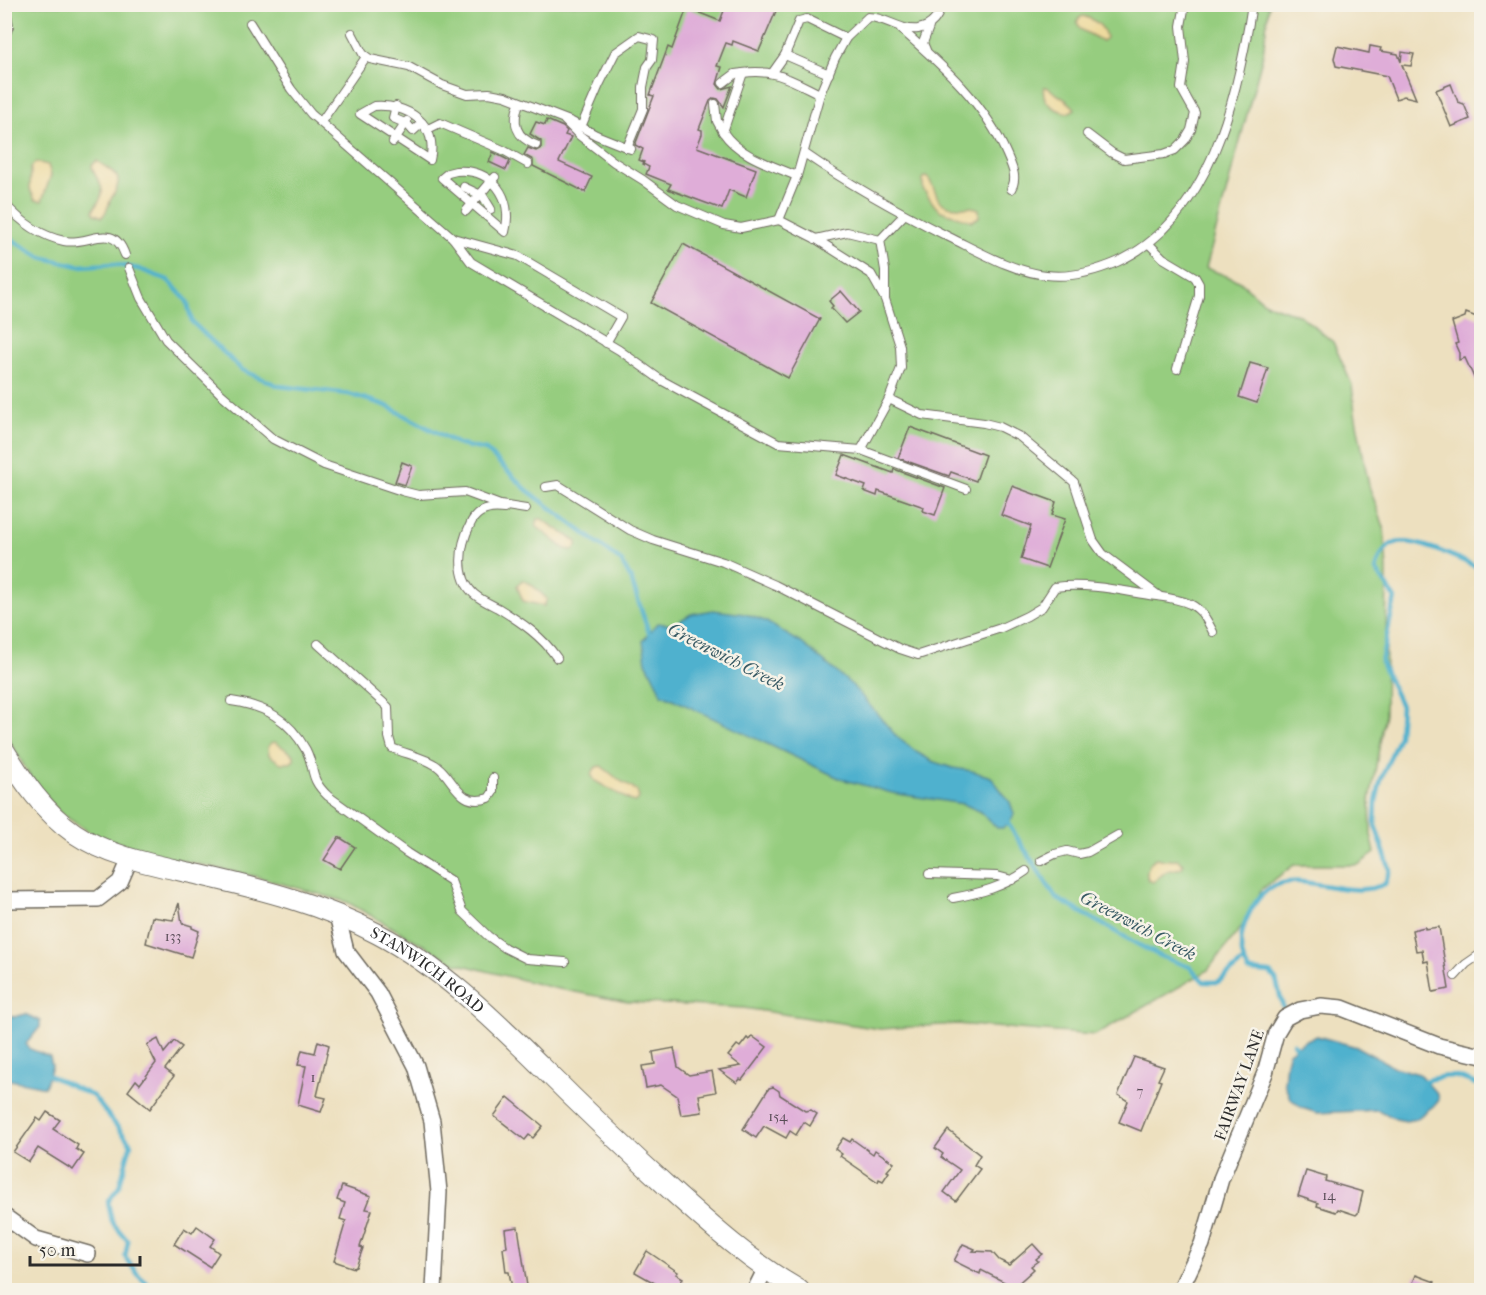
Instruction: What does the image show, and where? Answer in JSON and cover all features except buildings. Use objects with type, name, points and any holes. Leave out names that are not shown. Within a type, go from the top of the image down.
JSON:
[{"type":"street","name":"STANWICH ROAD","points":[[4,750],[33,794],[63,824],[100,848],[130,859],[279,895],[337,915],[394,943],[465,995],[502,1028],[630,1152],[721,1235],[765,1270],[799,1290]]},
{"type":"street","points":[[4,900],[98,899],[120,882],[130,859]]},
{"type":"street","points":[[337,915],[346,951],[378,993],[416,1066],[432,1120],[439,1192],[434,1290]]},
{"type":"street","name":"FAIRWAY LANE","points":[[1180,1290],[1202,1244],[1221,1179],[1261,1084],[1276,1033],[1286,1018],[1300,1010],[1321,1006],[1342,1008],[1439,1046],[1482,1056]]},
{"type":"street","points":[[4,1216],[36,1239],[88,1254]]},
{"type":"street","points":[[754,1290],[765,1270]]},
{"type":"lane","points":[[4,39],[9,26],[5,4]]},
{"type":"lane","points":[[926,52],[923,43],[929,27],[944,4]]},
{"type":"lane","points":[[1087,134],[1124,159],[1164,154],[1175,150],[1185,140],[1194,122],[1195,113],[1181,88],[1185,62],[1181,26],[1185,4]]},
{"type":"lane","points":[[804,153],[828,170],[904,215],[1018,268],[1047,275],[1076,274],[1105,267],[1133,255],[1149,244],[1176,218],[1191,197],[1216,150],[1242,63],[1252,4]]},
{"type":"lane","points":[[779,220],[797,176],[820,94],[846,38],[868,17],[876,17],[909,30],[929,27]]},
{"type":"lane","points":[[773,72],[784,55],[799,21],[807,19],[846,38]]},
{"type":"lane","points":[[250,23],[291,89],[311,114],[453,238],[471,262],[606,342],[662,380],[778,443],[861,450],[966,489]]},
{"type":"lane","points":[[898,26],[984,111],[1003,145],[1012,168],[1016,180],[1011,189]]},
{"type":"lane","points":[[352,33],[366,57],[409,67],[442,85],[467,94],[497,94],[563,119],[629,149],[643,109],[643,87],[647,67],[652,60],[654,40],[639,36],[615,52],[581,127]]},
{"type":"lane","points":[[784,55],[829,74]]},
{"type":"lane","points":[[321,122],[366,57]]},
{"type":"lane","points":[[723,83],[735,74],[757,71],[773,72],[820,94]]},
{"type":"lane","points":[[723,132],[743,73]]},
{"type":"lane","points":[[519,103],[516,124],[518,132],[523,140],[536,145]]},
{"type":"lane","points":[[715,104],[717,121],[730,144],[797,176]]},
{"type":"lane","points":[[413,117],[432,150],[430,160],[394,140],[360,114],[374,106],[440,123],[503,150],[528,164]]},
{"type":"lane","points":[[413,117],[413,131],[405,123],[393,118],[413,117]]},
{"type":"lane","points":[[394,140],[405,123],[413,117]]},
{"type":"lane","points":[[563,119],[600,152],[677,206],[724,225],[741,228],[779,220],[816,239],[871,274],[885,299],[900,346],[901,368],[889,399],[861,450]]},
{"type":"lane","points":[[448,172],[475,172],[493,179],[507,205],[505,232],[472,204],[442,178],[448,172]]},
{"type":"lane","points":[[466,212],[493,179]]},
{"type":"lane","points":[[464,187],[480,194],[491,209]]},
{"type":"lane","points":[[4,203],[15,215],[44,235],[67,242],[96,237],[114,237],[126,255]]},
{"type":"lane","points":[[880,240],[904,215]]},
{"type":"lane","points":[[816,239],[847,232],[880,240]]},
{"type":"lane","points":[[453,238],[518,256],[621,317],[606,342]]},
{"type":"lane","points":[[880,240],[885,270],[885,299]]},
{"type":"lane","points":[[1149,244],[1163,258],[1195,277],[1199,284],[1199,296],[1177,369]]},
{"type":"lane","points":[[129,268],[141,298],[166,340],[220,393],[273,439],[324,465],[402,491],[418,495],[465,492],[500,505],[526,509],[482,510],[472,519],[462,548],[463,577],[475,594],[541,637],[557,658]]},
{"type":"lane","points":[[889,399],[922,415],[984,423],[1000,427],[1020,437],[1074,482],[1093,540],[1103,554],[1160,597]]},
{"type":"lane","points":[[546,487],[558,485],[630,530],[734,567],[775,585],[900,649],[918,655],[1001,628],[1042,607],[1055,587],[1070,585],[1160,597],[1191,604],[1203,613],[1213,632]]},
{"type":"lane","points":[[318,644],[388,707],[388,736],[392,748],[436,765],[458,791],[475,801],[489,798],[493,792],[494,778]]},
{"type":"lane","points":[[231,701],[251,704],[277,716],[306,751],[314,779],[319,787],[328,796],[407,853],[451,881],[462,910],[488,936],[527,959],[565,962]]},
{"type":"lane","points":[[1041,861],[1067,851],[1079,854],[1088,852],[1118,835]]},
{"type":"lane","points":[[953,898],[982,893],[1026,871]]},
{"type":"lane","points":[[929,874],[997,876],[1012,880]]},
{"type":"lane","points":[[1455,976],[1466,964],[1482,953]]},
{"type":"green space","points":[[5,5],[1269,5],[1263,54],[1206,268],[1239,281],[1265,303],[1301,316],[1333,342],[1352,385],[1369,486],[1384,527],[1387,569],[1385,714],[1370,800],[1371,835],[1375,853],[1358,865],[1294,865],[1262,889],[1247,920],[1207,971],[1095,1035],[956,1024],[880,1029],[744,1008],[628,1002],[554,988],[455,963],[347,902],[258,877],[161,856],[95,836],[59,812],[31,778],[5,733]]},
{"type":"sand","points":[[1083,16],[1098,24],[1104,30],[1106,38],[1102,41],[1080,29],[1077,22]]},
{"type":"sand","points":[[1044,87],[1066,100],[1075,109],[1068,113],[1054,108],[1044,97]]},
{"type":"sand","points":[[97,161],[114,173],[118,180],[118,185],[102,217],[93,211],[102,193],[92,165]]},
{"type":"sand","points":[[36,162],[48,165],[51,175],[42,201],[35,200],[30,189],[31,167]]},
{"type":"sand","points":[[925,177],[928,178],[939,200],[943,203],[952,207],[979,209],[979,217],[972,221],[941,211],[923,189]]},
{"type":"sand","points":[[538,519],[542,519],[577,542],[577,546],[573,550],[565,549],[536,526]]},
{"type":"sand","points":[[522,580],[531,584],[547,599],[544,606],[523,601],[517,586]]},
{"type":"sand","points":[[275,742],[294,755],[294,760],[290,763],[281,763],[269,755],[268,747]]},
{"type":"sand","points":[[601,766],[637,791],[639,798],[635,802],[631,801],[595,781],[591,774],[596,767]]},
{"type":"sand","points":[[1156,858],[1177,859],[1183,864],[1182,868],[1167,871],[1153,882],[1148,880],[1147,871],[1151,862]]},
{"type":"water","points":[[713,610],[745,614],[765,621],[803,644],[853,686],[897,737],[918,753],[934,762],[991,777],[1010,802],[1014,814],[1012,819],[1003,828],[997,828],[979,811],[963,804],[892,793],[841,779],[662,694],[646,662],[643,641],[657,623],[673,625],[691,614]]},
{"type":"water","points":[[5,1014],[14,1017],[26,1014],[40,1021],[40,1027],[26,1044],[30,1049],[50,1057],[52,1066],[45,1087],[5,1079]]},
{"type":"water","points":[[1317,1036],[1357,1047],[1394,1067],[1419,1074],[1438,1095],[1439,1100],[1416,1119],[1406,1121],[1378,1110],[1317,1113],[1302,1108],[1290,1098],[1284,1083],[1286,1062],[1289,1052],[1306,1040]]},
{"type":"waterway","name":"Greenwich Creek","points":[[4,235],[41,257],[79,266],[113,264],[139,269],[168,280],[187,301],[192,322],[242,370],[279,386],[349,394],[385,405],[460,445],[486,450],[527,490],[621,561],[631,579],[649,633],[654,636]]},
{"type":"waterway","points":[[1283,1007],[1276,980],[1270,973],[1249,971],[1242,953],[1243,929],[1258,900],[1272,887],[1289,882],[1307,882],[1346,889],[1366,889],[1385,884],[1390,870],[1375,825],[1376,801],[1381,779],[1399,736],[1401,706],[1381,662],[1395,598],[1376,570],[1380,557],[1389,546],[1409,543],[1435,549],[1482,569]]},
{"type":"waterway","name":"Greenwich Creek","points":[[1005,819],[1056,898],[1162,957],[1190,967],[1204,982],[1218,982],[1243,962]]},
{"type":"waterway","name":"Greenwich Creek","points":[[1293,1043],[1300,1052]]},
{"type":"waterway","points":[[44,1073],[93,1096],[131,1144],[119,1187],[108,1202],[112,1222],[128,1241],[125,1257],[132,1267],[145,1282],[162,1290]]},
{"type":"waterway","name":"Greenwich Creek","points":[[1421,1082],[1452,1076],[1482,1087]]}]
